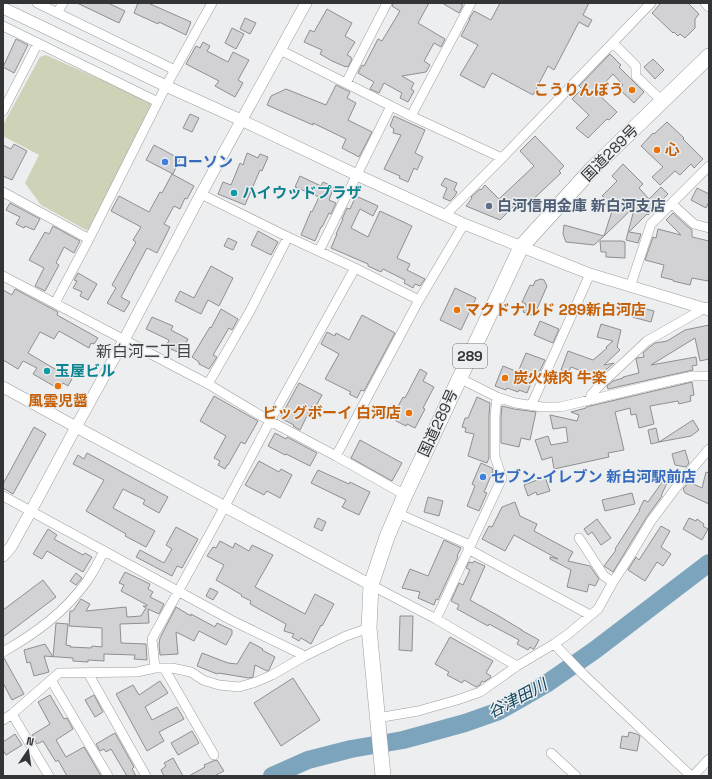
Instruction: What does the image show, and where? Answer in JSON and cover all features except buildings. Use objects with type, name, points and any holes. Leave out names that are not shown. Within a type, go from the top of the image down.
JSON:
[{"type":"highway","name":"国道289号","points":[[383,776],[369,628],[371,585],[387,537],[405,495],[521,247],[592,169],[709,56]]},
{"type":"street","points":[[37,3],[175,70]]},
{"type":"street","points":[[57,13],[63,3]]},
{"type":"street","points":[[3,556],[11,547],[31,511],[241,120],[306,3]]},
{"type":"street","points":[[346,83],[387,3]]},
{"type":"street","points":[[411,116],[471,3]]},
{"type":"street","points":[[445,215],[651,3]]},
{"type":"street","points":[[704,3],[709,7]]},
{"type":"street","points":[[55,304],[175,70],[207,4]]},
{"type":"street","points":[[3,8],[357,176],[464,224],[590,274],[707,309]]},
{"type":"street","points":[[3,26],[158,102]]},
{"type":"street","points":[[3,110],[38,43]]},
{"type":"street","points":[[612,43],[636,66],[636,76],[662,101]]},
{"type":"street","points":[[280,50],[411,116],[502,158]]},
{"type":"street","points":[[319,252],[392,106]]},
{"type":"street","points":[[630,287],[651,224],[709,166]]},
{"type":"street","points":[[3,192],[89,239]]},
{"type":"street","points":[[201,194],[420,300]]},
{"type":"street","points":[[672,204],[694,224],[709,228]]},
{"type":"street","points":[[336,456],[420,300],[464,224]]},
{"type":"street","points":[[208,384],[250,311],[288,237]]},
{"type":"street","points":[[154,668],[152,638],[355,268]]},
{"type":"street","points":[[531,406],[590,274]]},
{"type":"street","points":[[3,276],[208,384],[270,421],[405,495]]},
{"type":"street","points":[[590,400],[591,395],[600,385],[647,341],[707,309]]},
{"type":"street","points":[[459,378],[515,404],[560,407],[670,380],[692,376],[709,376]]},
{"type":"street","points":[[3,386],[76,427],[436,619],[517,666]]},
{"type":"street","points":[[436,619],[502,478],[495,457],[495,416],[498,397]]},
{"type":"street","points":[[377,721],[418,711],[480,692],[517,666],[558,648],[567,635],[598,609],[651,521],[675,489],[709,449]]},
{"type":"street","points":[[3,496],[231,620],[304,656]]},
{"type":"street","points":[[398,513],[469,547],[590,615]]},
{"type":"street","points":[[579,538],[604,576],[613,582]]},
{"type":"street","points":[[3,652],[42,628],[66,607],[88,579],[104,551]]},
{"type":"street","points":[[3,720],[59,673],[137,672],[154,668],[172,668],[190,672],[204,680],[219,685],[239,687],[272,675],[304,656],[346,636],[369,628]]},
{"type":"street","points":[[558,648],[584,675],[692,776],[709,759]]},
{"type":"street","points":[[164,668],[214,755]]},
{"type":"street","points":[[88,673],[146,776]]},
{"type":"street","points":[[51,680],[108,776]]},
{"type":"street","points":[[12,714],[49,776]]},
{"type":"street","points":[[551,753],[576,776]]},
{"type":"green space","points":[[46,55],[153,103],[92,229],[86,230],[41,205],[25,183],[39,155],[3,136],[3,125],[40,57]]},
{"type":"waterway","name":"谷津田川","points":[[272,776],[308,760],[351,749],[403,740],[465,723],[499,711],[546,684],[595,650],[709,563]]},
{"type":"place","name":"こうりんぼう","points":[[632,90]]},
{"type":"place","name":"心","points":[[657,150]]},
{"type":"place","name":"ローソン","points":[[165,162]]},
{"type":"place","name":"ハイウッドプラザ","points":[[234,193]]},
{"type":"place","name":"白河信用金庫 新白河支店","points":[[489,206]]},
{"type":"place","name":"マクドナルド 289新白河店","points":[[457,310]]},
{"type":"place","name":"玉屋ビル","points":[[47,371]]},
{"type":"place","name":"炭火焼肉 牛楽","points":[[505,378]]},
{"type":"place","name":"風雲児醤","points":[[58,386]]},
{"type":"place","name":"ビッグボーイ 白河店","points":[[409,413]]},
{"type":"place","name":"セブン‐イレブン 新白河駅前店","points":[[483,477]]},
{"type":"district","name":"新白河二丁目","points":[[144,351]]}]
